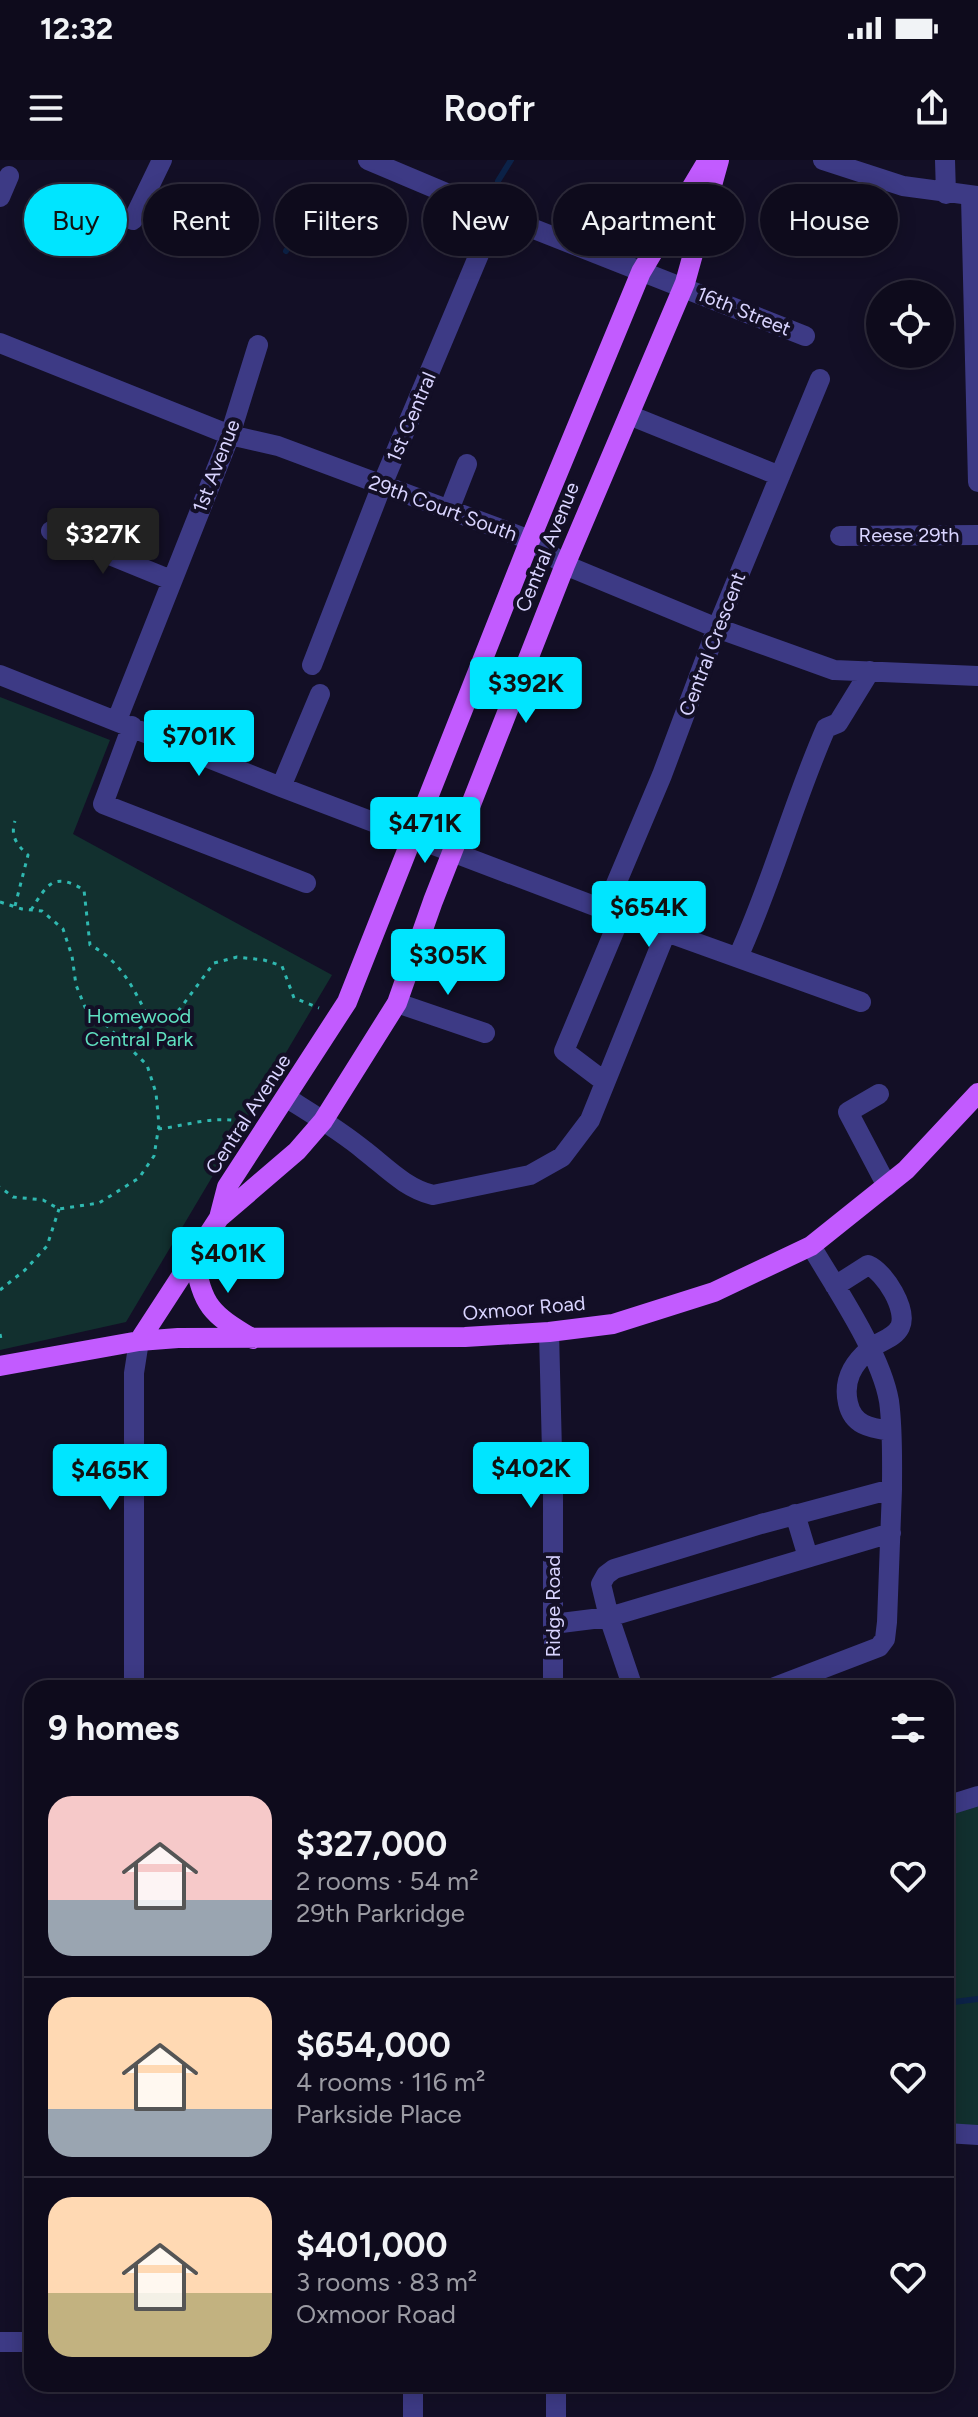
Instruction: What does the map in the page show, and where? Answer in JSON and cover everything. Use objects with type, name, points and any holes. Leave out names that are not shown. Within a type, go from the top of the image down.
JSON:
[{"type":"main road","name":"Central Avenue","points":[[219,1218],[227,1187],[347,1002],[530,540],[641,272],[708,160]]},
{"type":"main road","name":"Central Avenue","points":[[139,1341],[219,1218],[297,1151],[323,1121],[397,1003],[565,565],[684,287],[719,160]]},
{"type":"main road","name":"Oxmoor Road","points":[[0,1366],[139,1341],[178,1338],[465,1337],[613,1324],[714,1292],[811,1246],[906,1170],[978,1093]]},
{"type":"main road","points":[[194,1257],[199,1286],[209,1307],[229,1325],[253,1339]]},
{"type":"street","points":[[133,220],[162,160]]},
{"type":"street","name":"16th Street","points":[[368,160],[425,184]]},
{"type":"street","points":[[823,160],[903,186],[975,196],[978,482]]},
{"type":"street","points":[[945,160],[946,194]]},
{"type":"street","points":[[0,197],[9,176]]},
{"type":"street","name":"16th Street","points":[[537,230],[805,336]]},
{"type":"street","name":"1st Central","points":[[312,665],[382,485],[478,256]]},
{"type":"street","name":"29th Court South","points":[[0,343],[230,435],[278,446],[530,540],[565,565],[717,628],[834,670],[978,676]]},
{"type":"street","name":"1st Avenue","points":[[258,345],[230,435],[171,580],[124,723],[103,804],[306,883]]},
{"type":"street","name":"Central Crescent","points":[[605,1082],[564,1051],[717,628],[820,379]]},
{"type":"street","points":[[629,415],[780,476]]},
{"type":"street","points":[[449,510],[467,464]]},
{"type":"street","points":[[51,531],[171,580]]},
{"type":"street","name":"Reese 29th","points":[[840,536],[978,535]]},
{"type":"street","points":[[738,957],[826,728],[838,723],[870,671]]},
{"type":"street","points":[[0,675],[281,787],[613,913],[861,1002]]},
{"type":"street","points":[[281,787],[320,694]]},
{"type":"street","points":[[287,1098],[418,1191],[433,1195],[530,1175],[562,1157],[590,1120],[666,932]]},
{"type":"street","points":[[397,1003],[485,1033]]},
{"type":"street","points":[[879,1094],[848,1112],[887,1186]]},
{"type":"street","points":[[793,1680],[879,1647],[884,1642],[891,1533],[888,1399],[870,1349],[811,1246]]},
{"type":"street","points":[[835,1286],[868,1265],[881,1274],[901,1308],[901,1325],[895,1334],[870,1349],[847,1375],[845,1389],[850,1410],[859,1423],[891,1431]]},
{"type":"street","name":"Ridge Road","points":[[549,1332],[553,1680]]},
{"type":"street","points":[[134,1680],[134,1373],[139,1341]]},
{"type":"street","points":[[630,1680],[601,1584],[614,1569],[795,1514],[892,1489]]},
{"type":"street","points":[[795,1514],[808,1557]]},
{"type":"street","points":[[553,1624],[609,1617],[891,1533]]},
{"type":"street","points":[[954,1804],[978,1796]]},
{"type":"street","points":[[954,2134],[978,2135]]},
{"type":"street","points":[[0,2342],[24,2342]]},
{"type":"street","points":[[413,2392],[413,2417]]},
{"type":"street","points":[[556,2392],[556,2417]]},
{"type":"path","points":[[15,821],[13,828],[17,844],[28,855],[15,906]]},
{"type":"path","points":[[31,910],[43,888],[53,881],[72,883],[84,890],[90,945],[106,953],[117,964],[149,1019]]},
{"type":"path","points":[[0,902],[42,911],[63,929],[72,956],[76,985],[87,1012],[126,1042],[147,1065],[156,1093],[158,1129],[154,1156],[139,1178],[99,1203],[59,1209],[43,1200],[13,1197],[0,1187]]},
{"type":"path","points":[[126,1042],[149,1019],[179,1010],[214,963],[237,957],[282,966],[294,998],[323,1011]]},
{"type":"path","points":[[158,1129],[191,1125],[213,1118],[238,1121]]},
{"type":"path","points":[[0,1290],[25,1270],[47,1246],[59,1209]]},
{"type":"green space","name":"Homewood Central Park","points":[[0,697],[110,740],[73,834],[332,975],[126,1322],[0,1350]]},
{"type":"green space","points":[[978,1803],[978,2135],[954,2134],[954,1811]]},
{"type":"waterway","points":[[498,181],[511,160]]},
{"type":"waterway","points":[[954,2002],[978,1999]]}]
